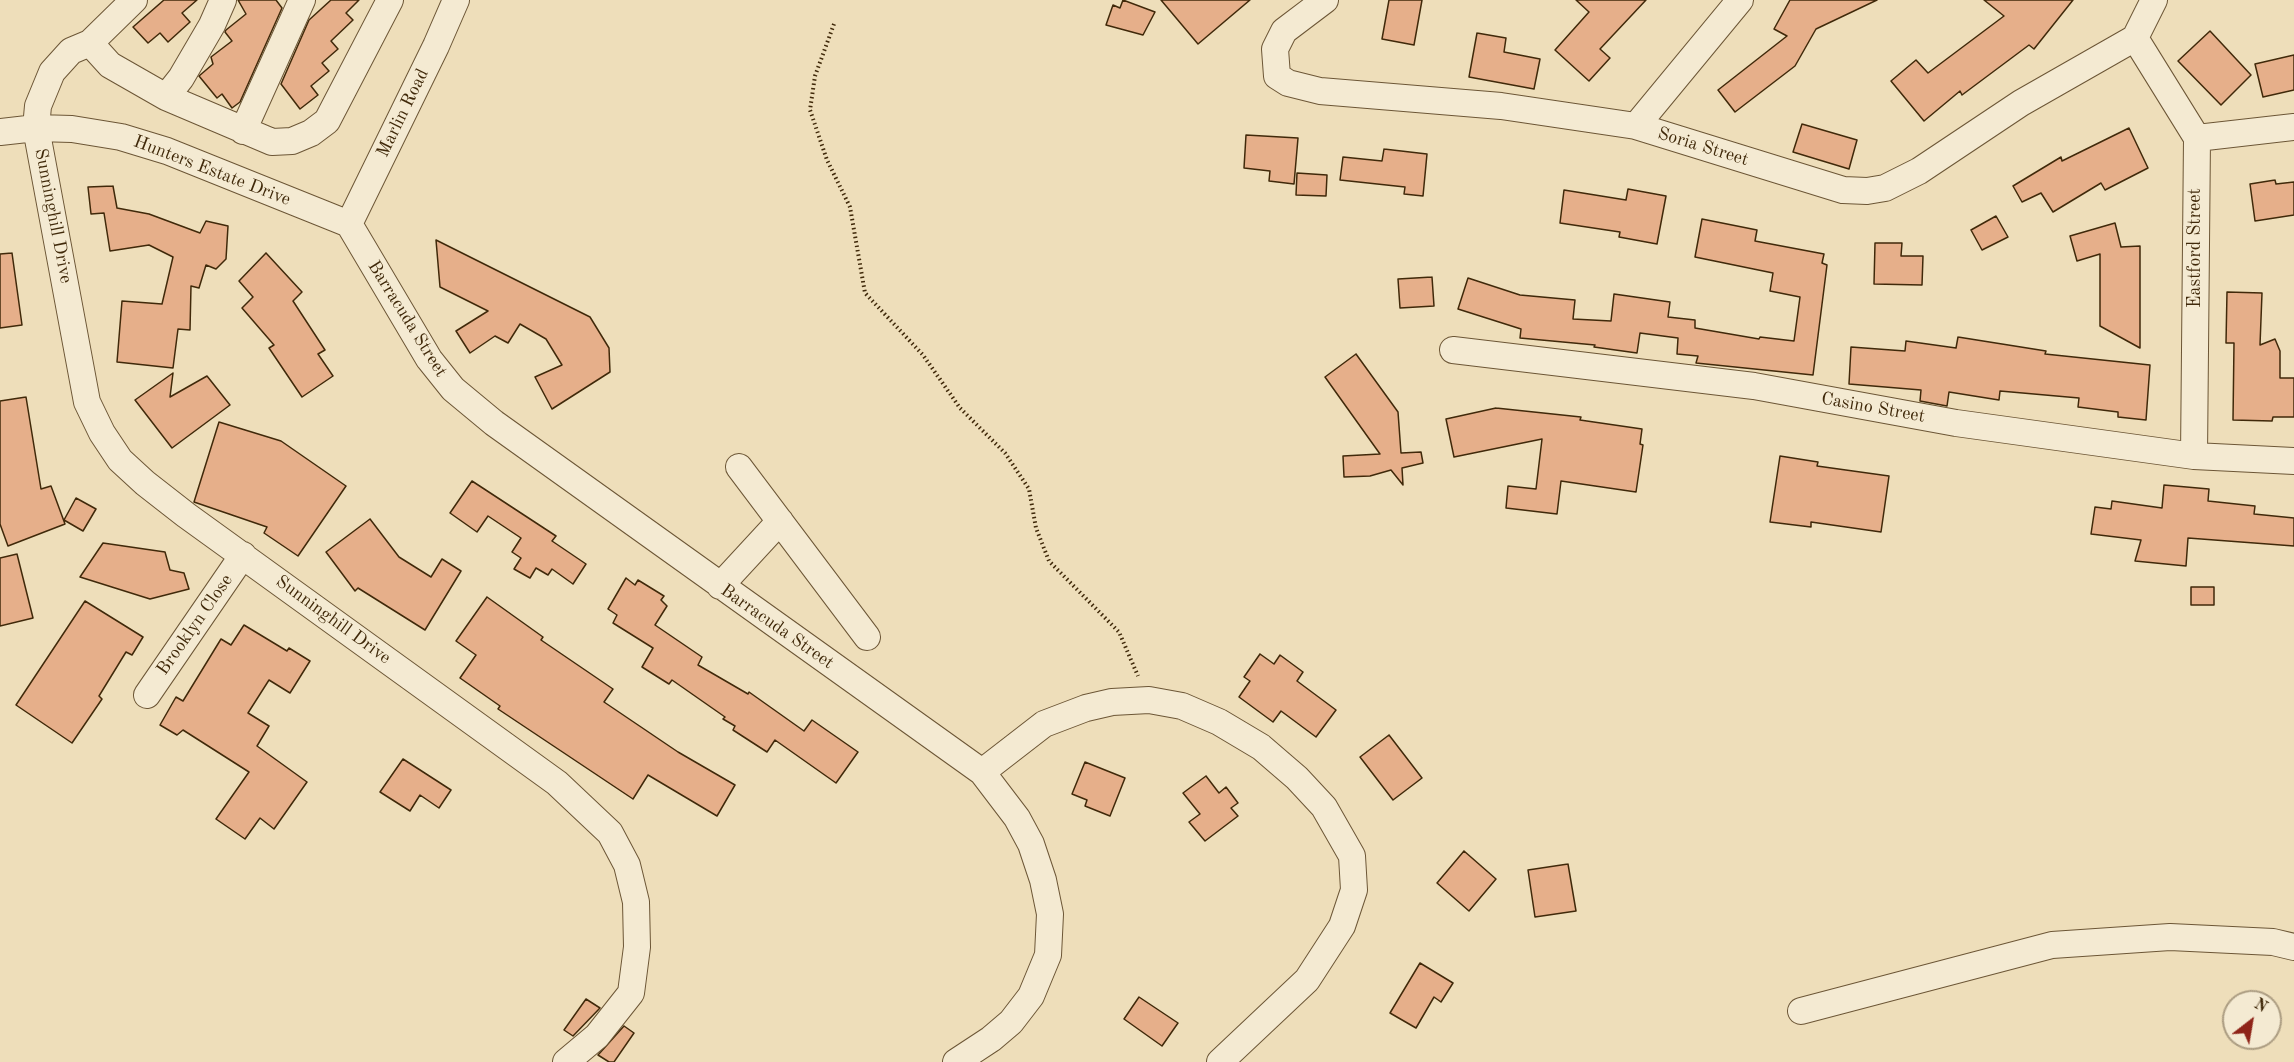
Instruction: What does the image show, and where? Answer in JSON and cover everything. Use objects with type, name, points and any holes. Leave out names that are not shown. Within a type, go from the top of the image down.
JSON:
[{"type":"street","points":[[36,128],[38,106],[52,72],[71,51],[90,44],[134,0]]},
{"type":"street","points":[[166,97],[202,43],[223,0]]},
{"type":"street","points":[[243,131],[302,0]]},
{"type":"street","points":[[90,44],[110,65],[166,97],[272,142],[292,141],[311,133],[327,121],[390,0]]},
{"type":"street","name":"Marlin Road","points":[[349,224],[456,0]]},
{"type":"street","name":"Soria Street","points":[[1325,0],[1284,31],[1275,50],[1274,64],[1277,76],[1288,83],[1320,91],[1501,106],[1636,126],[1843,190],[1867,192],[1885,188],[1919,171],[2021,103],[2135,38]]},
{"type":"street","points":[[1636,126],[1740,0]]},
{"type":"street","points":[[2154,0],[2135,38],[2197,138],[2294,127]]},
{"type":"street","name":"Hunters Estate Drive","points":[[0,132],[36,128],[72,129],[122,137],[156,148],[349,224]]},
{"type":"street","name":"Sunninghill Drive","points":[[36,128],[87,402],[102,433],[120,460],[145,483],[557,783],[610,833],[627,865],[636,902],[637,947],[631,993],[597,1036],[566,1062]]},
{"type":"street","name":"Eastford Street","points":[[2194,456],[2197,138]]},
{"type":"street","name":"Barracuda Street","points":[[349,224],[429,359],[453,389],[494,423],[982,772],[1017,818],[1031,844],[1043,880],[1050,914],[1048,955],[1031,996],[1011,1022],[991,1039],[956,1062]]},
{"type":"street","name":"Casino Street","points":[[1453,350],[1754,386],[1956,423],[2194,456],[2294,461]]},
{"type":"street","points":[[739,467],[867,637]]},
{"type":"street","points":[[720,586],[780,521]]},
{"type":"street","name":"Brooklyn Close","points":[[147,695],[243,555]]},
{"type":"street","points":[[982,772],[1044,724],[1086,708],[1112,702],[1149,700],[1182,706],[1219,722],[1261,747],[1297,778],[1324,807],[1352,856],[1354,890],[1342,926],[1325,956],[1307,980],[1220,1062]]},
{"type":"street","points":[[1801,1011],[2052,945],[2169,937],[2273,942],[2294,947]]},
{"type":"path","points":[[834,24],[815,76],[810,110],[827,160],[850,207],[865,293],[923,355],[960,408],[1005,453],[1029,489],[1036,528],[1049,561],[1119,632],[1149,700]]},
{"type":"building","points":[[164,0],[197,0],[182,13],[190,22],[168,42],[160,33],[148,43],[133,27]]},
{"type":"building","points":[[238,0],[276,0],[282,8],[240,102],[232,108],[222,94],[217,98],[199,76],[213,64],[211,57],[232,41],[225,32],[226,30],[246,14]]},
{"type":"building","points":[[331,0],[359,0],[346,13],[353,20],[331,41],[338,49],[322,63],[329,71],[311,86],[318,95],[300,109],[281,84],[309,20]]},
{"type":"building","points":[[1123,0],[1155,12],[1143,35],[1106,25],[1113,5],[1120,8]]},
{"type":"building","points":[[1161,0],[1250,0],[1198,44]]},
{"type":"building","points":[[1389,0],[1422,0],[1414,45],[1382,39]]},
{"type":"building","points":[[1576,0],[1646,0],[1600,49],[1610,58],[1589,81],[1555,50],[1589,12]]},
{"type":"building","points":[[1790,0],[1877,0],[1816,29],[1795,66],[1735,112],[1718,90],[1787,36],[1774,29]]},
{"type":"building","points":[[1984,0],[2073,0],[2034,49],[2029,45],[1962,95],[1960,91],[1924,121],[1891,81],[1916,60],[1928,73],[2004,16]]},
{"type":"building","points":[[2210,31],[2251,75],[2221,105],[2178,61]]},
{"type":"building","points":[[1477,33],[1506,38],[1504,52],[1540,59],[1534,89],[1469,77]]},
{"type":"building","points":[[2294,55],[2294,90],[2263,97],[2255,64]]},
{"type":"building","points":[[1802,124],[1857,140],[1849,169],[1793,152]]},
{"type":"building","points":[[2129,128],[2148,168],[2105,190],[2101,183],[2053,212],[2041,193],[2022,202],[2013,186],[2061,157],[2062,161]]},
{"type":"building","points":[[1246,135],[1298,138],[1294,184],[1269,181],[1270,171],[1244,168]]},
{"type":"building","points":[[1384,149],[1427,154],[1423,196],[1404,194],[1405,187],[1340,180],[1343,157],[1382,161]]},
{"type":"building","points":[[1297,173],[1327,175],[1326,196],[1296,195]]},
{"type":"building","points":[[2275,180],[2276,184],[2294,182],[2294,215],[2255,221],[2250,184]]},
{"type":"building","points":[[113,186],[117,208],[149,214],[200,233],[206,221],[228,226],[226,259],[216,269],[206,265],[199,288],[191,286],[190,330],[178,329],[173,368],[117,362],[122,301],[162,304],[173,257],[149,245],[110,251],[104,213],[91,214],[88,187]]},
{"type":"building","points":[[1628,189],[1666,196],[1657,244],[1619,237],[1620,232],[1560,223],[1564,190],[1626,200]]},
{"type":"building","points":[[1996,216],[2008,237],[1982,250],[1971,230]]},
{"type":"building","points":[[1702,219],[1757,230],[1755,241],[1824,254],[1822,263],[1827,265],[1813,375],[1696,363],[1698,356],[1677,354],[1678,338],[1640,333],[1637,353],[1594,347],[1595,345],[1520,338],[1521,329],[1458,309],[1468,278],[1520,295],[1575,300],[1573,319],[1611,321],[1614,294],[1670,302],[1668,317],[1695,320],[1695,328],[1759,339],[1760,337],[1794,341],[1800,297],[1770,291],[1773,273],[1695,257]]},
{"type":"building","points":[[2115,223],[2121,247],[2140,246],[2140,348],[2100,326],[2100,254],[2077,261],[2070,236]]},
{"type":"building","points":[[436,240],[590,317],[609,348],[610,372],[552,409],[535,377],[562,365],[546,339],[520,324],[508,343],[495,336],[470,353],[456,331],[488,311],[440,287]]},
{"type":"building","points":[[1875,243],[1902,243],[1901,256],[1923,256],[1922,285],[1874,284]]},
{"type":"building","points":[[12,253],[22,325],[0,328],[0,254]]},
{"type":"building","points":[[266,253],[302,292],[293,301],[325,350],[318,354],[333,376],[302,397],[269,348],[274,345],[242,308],[253,297],[239,281]]},
{"type":"building","points":[[1432,277],[1434,306],[1400,308],[1398,279]]},
{"type":"building","points":[[2227,292],[2262,293],[2260,345],[2275,339],[2280,351],[2280,378],[2294,378],[2294,417],[2273,417],[2272,421],[2233,420],[2234,343],[2226,343]]},
{"type":"building","points":[[1958,337],[2046,351],[2045,354],[2150,365],[2146,420],[2118,417],[2118,412],[2078,407],[2079,398],[2000,391],[1999,400],[1949,392],[1947,406],[1920,401],[1921,390],[1849,384],[1851,347],[1905,351],[1906,341],[1956,348]]},
{"type":"building","points":[[1356,354],[1398,412],[1401,453],[1421,452],[1423,463],[1402,468],[1403,485],[1391,470],[1370,476],[1344,477],[1343,456],[1380,454],[1325,377]]},
{"type":"building","points":[[173,373],[170,397],[207,376],[230,405],[172,448],[135,400]]},
{"type":"building","points":[[26,397],[41,489],[51,486],[65,524],[8,546],[0,524],[0,401]]},
{"type":"building","points":[[1496,408],[1581,417],[1580,420],[1642,429],[1640,444],[1643,445],[1636,492],[1561,481],[1557,514],[1506,508],[1508,486],[1536,489],[1542,439],[1454,457],[1446,419]]},
{"type":"building","points":[[219,422],[281,441],[346,486],[298,556],[264,533],[267,527],[194,502]]},
{"type":"building","points":[[1780,456],[1818,462],[1817,466],[1889,476],[1881,532],[1811,522],[1811,527],[1770,522]]},
{"type":"building","points":[[472,481],[556,536],[552,541],[586,564],[573,584],[552,569],[548,575],[536,568],[530,578],[514,569],[521,558],[512,552],[521,538],[488,516],[477,532],[450,513]]},
{"type":"building","points":[[2164,485],[2209,489],[2208,501],[2255,506],[2254,514],[2294,518],[2294,546],[2188,538],[2186,566],[2135,561],[2141,540],[2091,534],[2095,507],[2111,509],[2112,501],[2162,508]]},
{"type":"building","points":[[76,498],[96,509],[83,531],[64,520]]},
{"type":"building","points":[[370,519],[399,557],[431,577],[442,559],[461,571],[425,630],[358,588],[355,591],[326,552]]},
{"type":"building","points":[[103,543],[165,552],[170,570],[184,573],[189,589],[150,599],[80,577]]},
{"type":"building","points":[[17,554],[33,618],[0,626],[0,558]]},
{"type":"building","points":[[626,578],[635,585],[638,580],[664,596],[661,600],[667,606],[655,625],[702,657],[698,665],[748,694],[749,692],[804,731],[812,720],[858,752],[836,783],[775,740],[767,752],[733,730],[735,726],[723,719],[725,717],[672,680],[669,684],[642,667],[653,648],[613,623],[617,615],[608,609]]},
{"type":"building","points":[[2191,587],[2214,587],[2214,605],[2191,605]]},
{"type":"building","points":[[487,597],[543,637],[541,640],[613,689],[604,702],[678,752],[735,785],[717,816],[648,775],[633,799],[498,709],[500,706],[460,678],[476,655],[456,641]]},
{"type":"building","points":[[85,601],[143,637],[132,655],[126,652],[99,696],[102,699],[72,743],[16,705]]},
{"type":"building","points":[[244,625],[287,651],[289,648],[310,661],[290,693],[269,680],[248,713],[269,726],[257,746],[307,782],[274,829],[260,818],[245,839],[216,819],[249,772],[183,730],[177,735],[160,725],[176,697],[183,701],[221,639],[231,645]]},
{"type":"building","points":[[1260,654],[1274,664],[1280,655],[1303,672],[1297,681],[1336,710],[1316,737],[1281,711],[1273,722],[1239,697],[1250,681],[1244,677]]},
{"type":"building","points":[[1389,735],[1422,778],[1393,800],[1360,757]]},
{"type":"building","points":[[403,759],[451,790],[439,808],[420,795],[410,811],[380,792]]},
{"type":"building","points":[[1085,762],[1125,778],[1110,816],[1085,806],[1087,800],[1072,794]]},
{"type":"building","points":[[1206,776],[1219,793],[1226,787],[1238,803],[1231,808],[1238,816],[1205,841],[1189,822],[1200,814],[1183,793]]},
{"type":"building","points":[[1464,851],[1496,879],[1469,911],[1437,883]]},
{"type":"building","points":[[1568,864],[1576,911],[1535,917],[1528,870]]},
{"type":"building","points":[[1420,963],[1453,983],[1441,1002],[1434,997],[1416,1028],[1390,1013]]},
{"type":"building","points":[[1139,997],[1178,1023],[1162,1046],[1124,1019]]},
{"type":"building","points":[[586,999],[600,1008],[573,1036],[564,1030]]},
{"type":"building","points":[[624,1026],[634,1033],[614,1062],[609,1062],[598,1055]]}]
